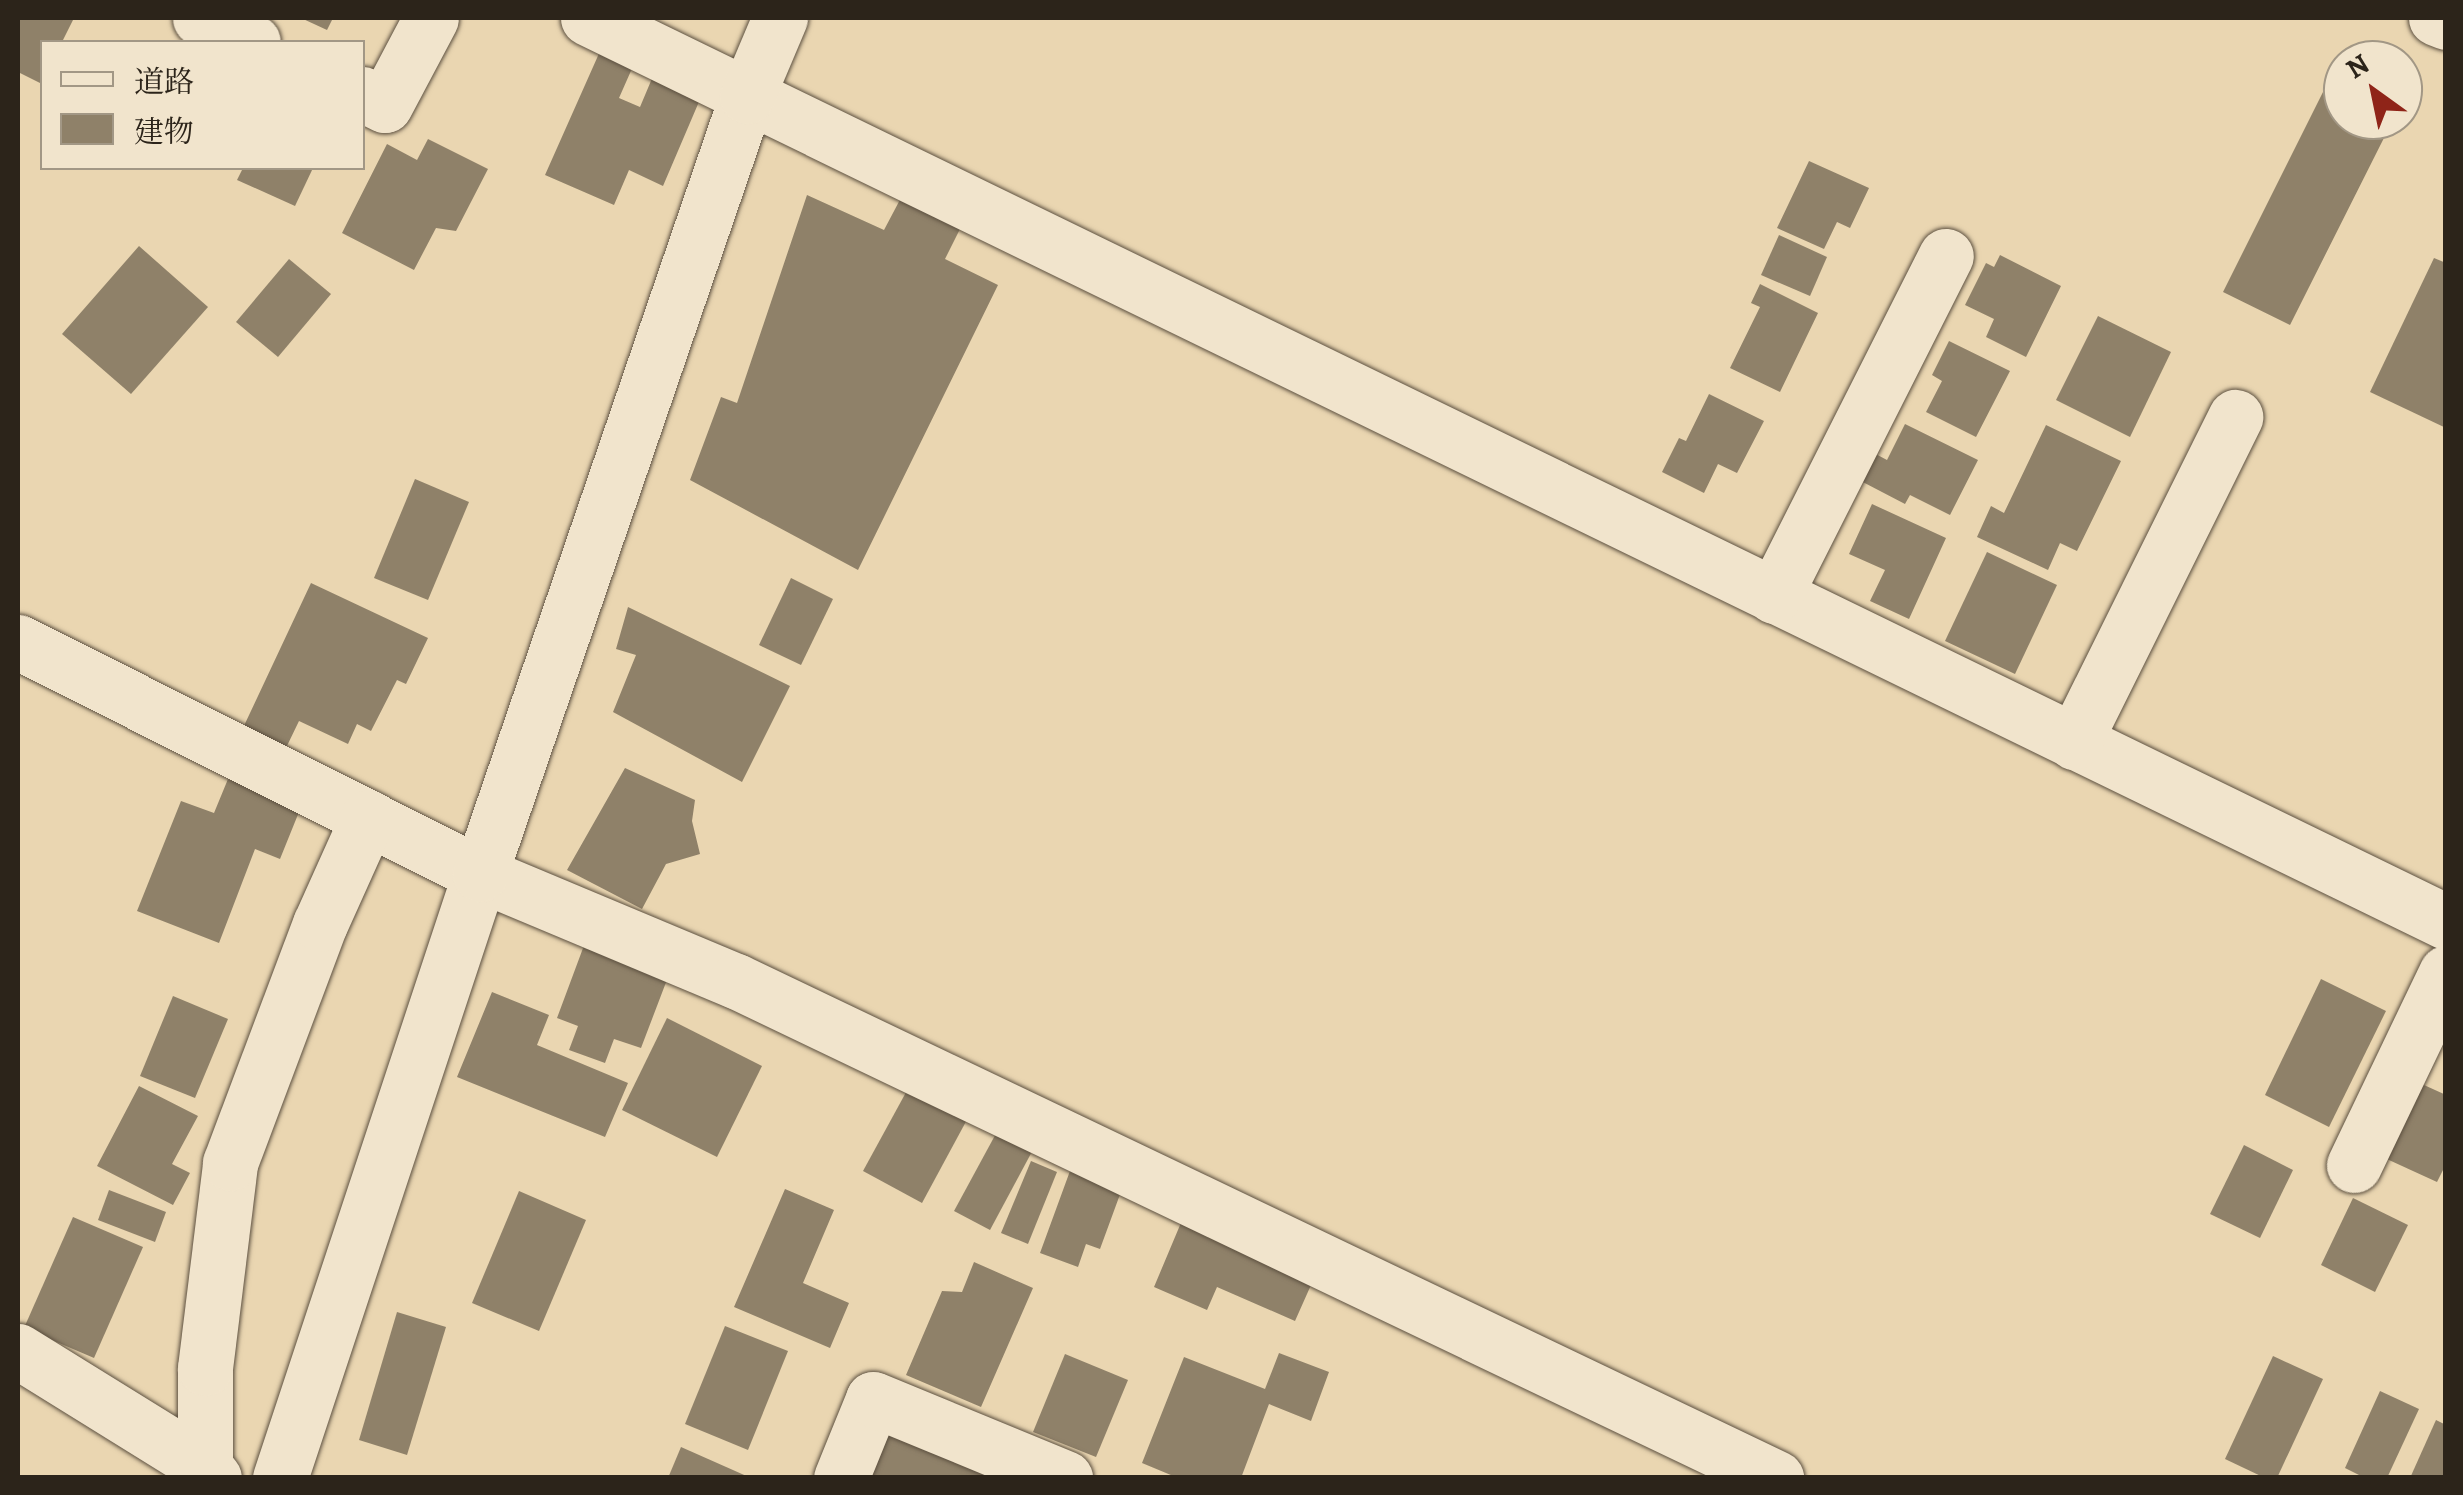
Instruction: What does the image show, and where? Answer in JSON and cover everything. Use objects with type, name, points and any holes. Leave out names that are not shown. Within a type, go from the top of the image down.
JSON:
[{"type":"street","points":[[200,18],[249,40]]},
{"type":"street","points":[[365,95],[385,105],[431,18]]},
{"type":"street","points":[[588,18],[2074,742],[2437,909]]},
{"type":"street","points":[[280,1478],[480,874],[748,96],[780,18]]},
{"type":"street","points":[[2436,18],[2446,22]]},
{"type":"street","points":[[1774,596],[1946,256]]},
{"type":"street","points":[[2074,742],[2235,417]]},
{"type":"street","points":[[18,642],[480,874],[736,981],[1776,1478]]},
{"type":"street","points":[[210,1472],[204,1368],[230,1163],[320,924],[368,817]]},
{"type":"street","points":[[2354,1166],[2446,974]]},
{"type":"street","points":[[18,1350],[210,1472]]},
{"type":"street","points":[[841,1478],[873,1398],[1065,1478]]},
{"type":"building","points":[[18,18],[74,18],[63,40],[40,40],[40,83],[18,72]]},
{"type":"building","points":[[301,18],[333,18],[327,30]]},
{"type":"building","points":[[601,49],[634,64],[619,98],[640,107],[656,69],[704,90],[663,186],[629,170],[614,205],[545,175]]},
{"type":"building","points":[[2323,92],[2323,140],[2383,140],[2290,325],[2223,292]]},
{"type":"building","points":[[428,139],[488,169],[456,231],[436,228],[414,270],[342,233],[387,144],[417,160]]},
{"type":"building","points":[[1809,161],[1869,188],[1850,228],[1837,222],[1824,249],[1777,228]]},
{"type":"building","points":[[242,170],[312,170],[295,206],[237,180]]},
{"type":"building","points":[[903,194],[965,219],[945,259],[998,285],[858,570],[690,480],[721,397],[737,403],[807,195],[884,230]]},
{"type":"building","points":[[1779,235],[1827,257],[1810,296],[1761,275]]},
{"type":"building","points":[[139,246],[208,307],[131,394],[62,334]]},
{"type":"building","points":[[2000,255],[2061,286],[2026,357],[1986,337],[1994,319],[1965,305],[1986,263],[1994,267]]},
{"type":"building","points":[[2434,258],[2446,263],[2446,428],[2370,392]]},
{"type":"building","points":[[289,259],[331,294],[278,357],[236,322]]},
{"type":"building","points":[[1760,284],[1818,313],[1780,392],[1730,368],[1760,307],[1751,303]]},
{"type":"building","points":[[2098,316],[2171,352],[2130,437],[2056,400]]},
{"type":"building","points":[[1949,341],[2010,371],[1976,437],[1926,412],[1942,381],[1932,375]]},
{"type":"building","points":[[1709,394],[1764,421],[1737,473],[1718,464],[1704,493],[1662,472],[1679,438],[1686,441]]},
{"type":"building","points":[[1905,424],[1978,460],[1950,515],[1910,495],[1905,504],[1857,479],[1870,451],[1887,460]]},
{"type":"building","points":[[2046,425],[2121,461],[2077,551],[2060,543],[2048,570],[1977,537],[1991,506],[2004,513]]},
{"type":"building","points":[[415,479],[469,502],[428,600],[374,578]]},
{"type":"building","points":[[1872,504],[1946,538],[1909,619],[1870,601],[1885,570],[1849,554]]},
{"type":"building","points":[[1987,552],[2057,585],[2015,674],[1945,641]]},
{"type":"building","points":[[791,578],[833,599],[801,665],[759,645]]},
{"type":"building","points":[[311,583],[428,638],[406,684],[397,680],[371,731],[357,724],[348,744],[299,721],[285,750],[242,730]]},
{"type":"building","points":[[628,607],[790,686],[742,782],[613,712],[636,655],[616,649]]},
{"type":"building","points":[[625,768],[695,800],[692,821],[700,854],[666,864],[642,909],[567,870]]},
{"type":"building","points":[[228,779],[301,807],[280,859],[255,849],[219,943],[137,911],[181,801],[214,813]]},
{"type":"building","points":[[589,932],[673,964],[641,1048],[614,1039],[605,1063],[569,1050],[578,1026],[557,1018]]},
{"type":"building","points":[[2321,979],[2386,1011],[2329,1127],[2265,1095]]},
{"type":"building","points":[[492,992],[549,1015],[537,1045],[628,1083],[605,1137],[457,1077]]},
{"type":"building","points":[[173,996],[228,1019],[195,1098],[140,1076]]},
{"type":"building","points":[[667,1018],[762,1066],[717,1157],[622,1110]]},
{"type":"building","points":[[2413,1080],[2446,1095],[2446,1164],[2437,1182],[2378,1155]]},
{"type":"building","points":[[910,1085],[969,1116],[922,1203],[863,1171]]},
{"type":"building","points":[[139,1086],[198,1116],[172,1164],[190,1173],[173,1205],[97,1166]]},
{"type":"building","points":[[999,1128],[1035,1146],[990,1230],[954,1211]]},
{"type":"building","points":[[2244,1145],[2293,1170],[2260,1238],[2210,1214]]},
{"type":"building","points":[[1074,1160],[1126,1178],[1100,1249],[1086,1244],[1078,1267],[1040,1253]]},
{"type":"building","points":[[1031,1161],[1057,1172],[1028,1244],[1001,1233]]},
{"type":"building","points":[[785,1189],[834,1210],[803,1283],[849,1303],[830,1348],[734,1307]]},
{"type":"building","points":[[109,1190],[166,1212],[155,1242],[98,1220]]},
{"type":"building","points":[[519,1191],[586,1220],[539,1331],[472,1303]]},
{"type":"building","points":[[2353,1198],[2408,1225],[2375,1292],[2321,1265]]},
{"type":"building","points":[[73,1217],[143,1247],[94,1358],[24,1328]]},
{"type":"building","points":[[1183,1218],[1315,1276],[1295,1321],[1217,1287],[1207,1310],[1154,1287]]},
{"type":"building","points":[[974,1262],[1033,1288],[981,1407],[906,1375],[942,1291],[962,1292]]},
{"type":"building","points":[[397,1312],[446,1327],[407,1455],[359,1440]]},
{"type":"building","points":[[725,1326],[788,1351],[748,1450],[685,1424]]},
{"type":"building","points":[[1279,1353],[1329,1372],[1311,1421],[1269,1404],[1241,1478],[1178,1478],[1142,1463],[1184,1357],[1265,1389]]},
{"type":"building","points":[[1065,1354],[1128,1380],[1096,1457],[1033,1432]]},
{"type":"building","points":[[2273,1356],[2323,1379],[2277,1478],[2265,1478],[2225,1459]]},
{"type":"building","points":[[2380,1391],[2419,1409],[2387,1478],[2365,1478],[2345,1468]]},
{"type":"building","points":[[2436,1420],[2446,1425],[2446,1478],[2410,1478]]},
{"type":"building","points":[[882,1432],[992,1471],[990,1478],[866,1478]]},
{"type":"building","points":[[681,1447],[751,1478],[668,1478]]}]
